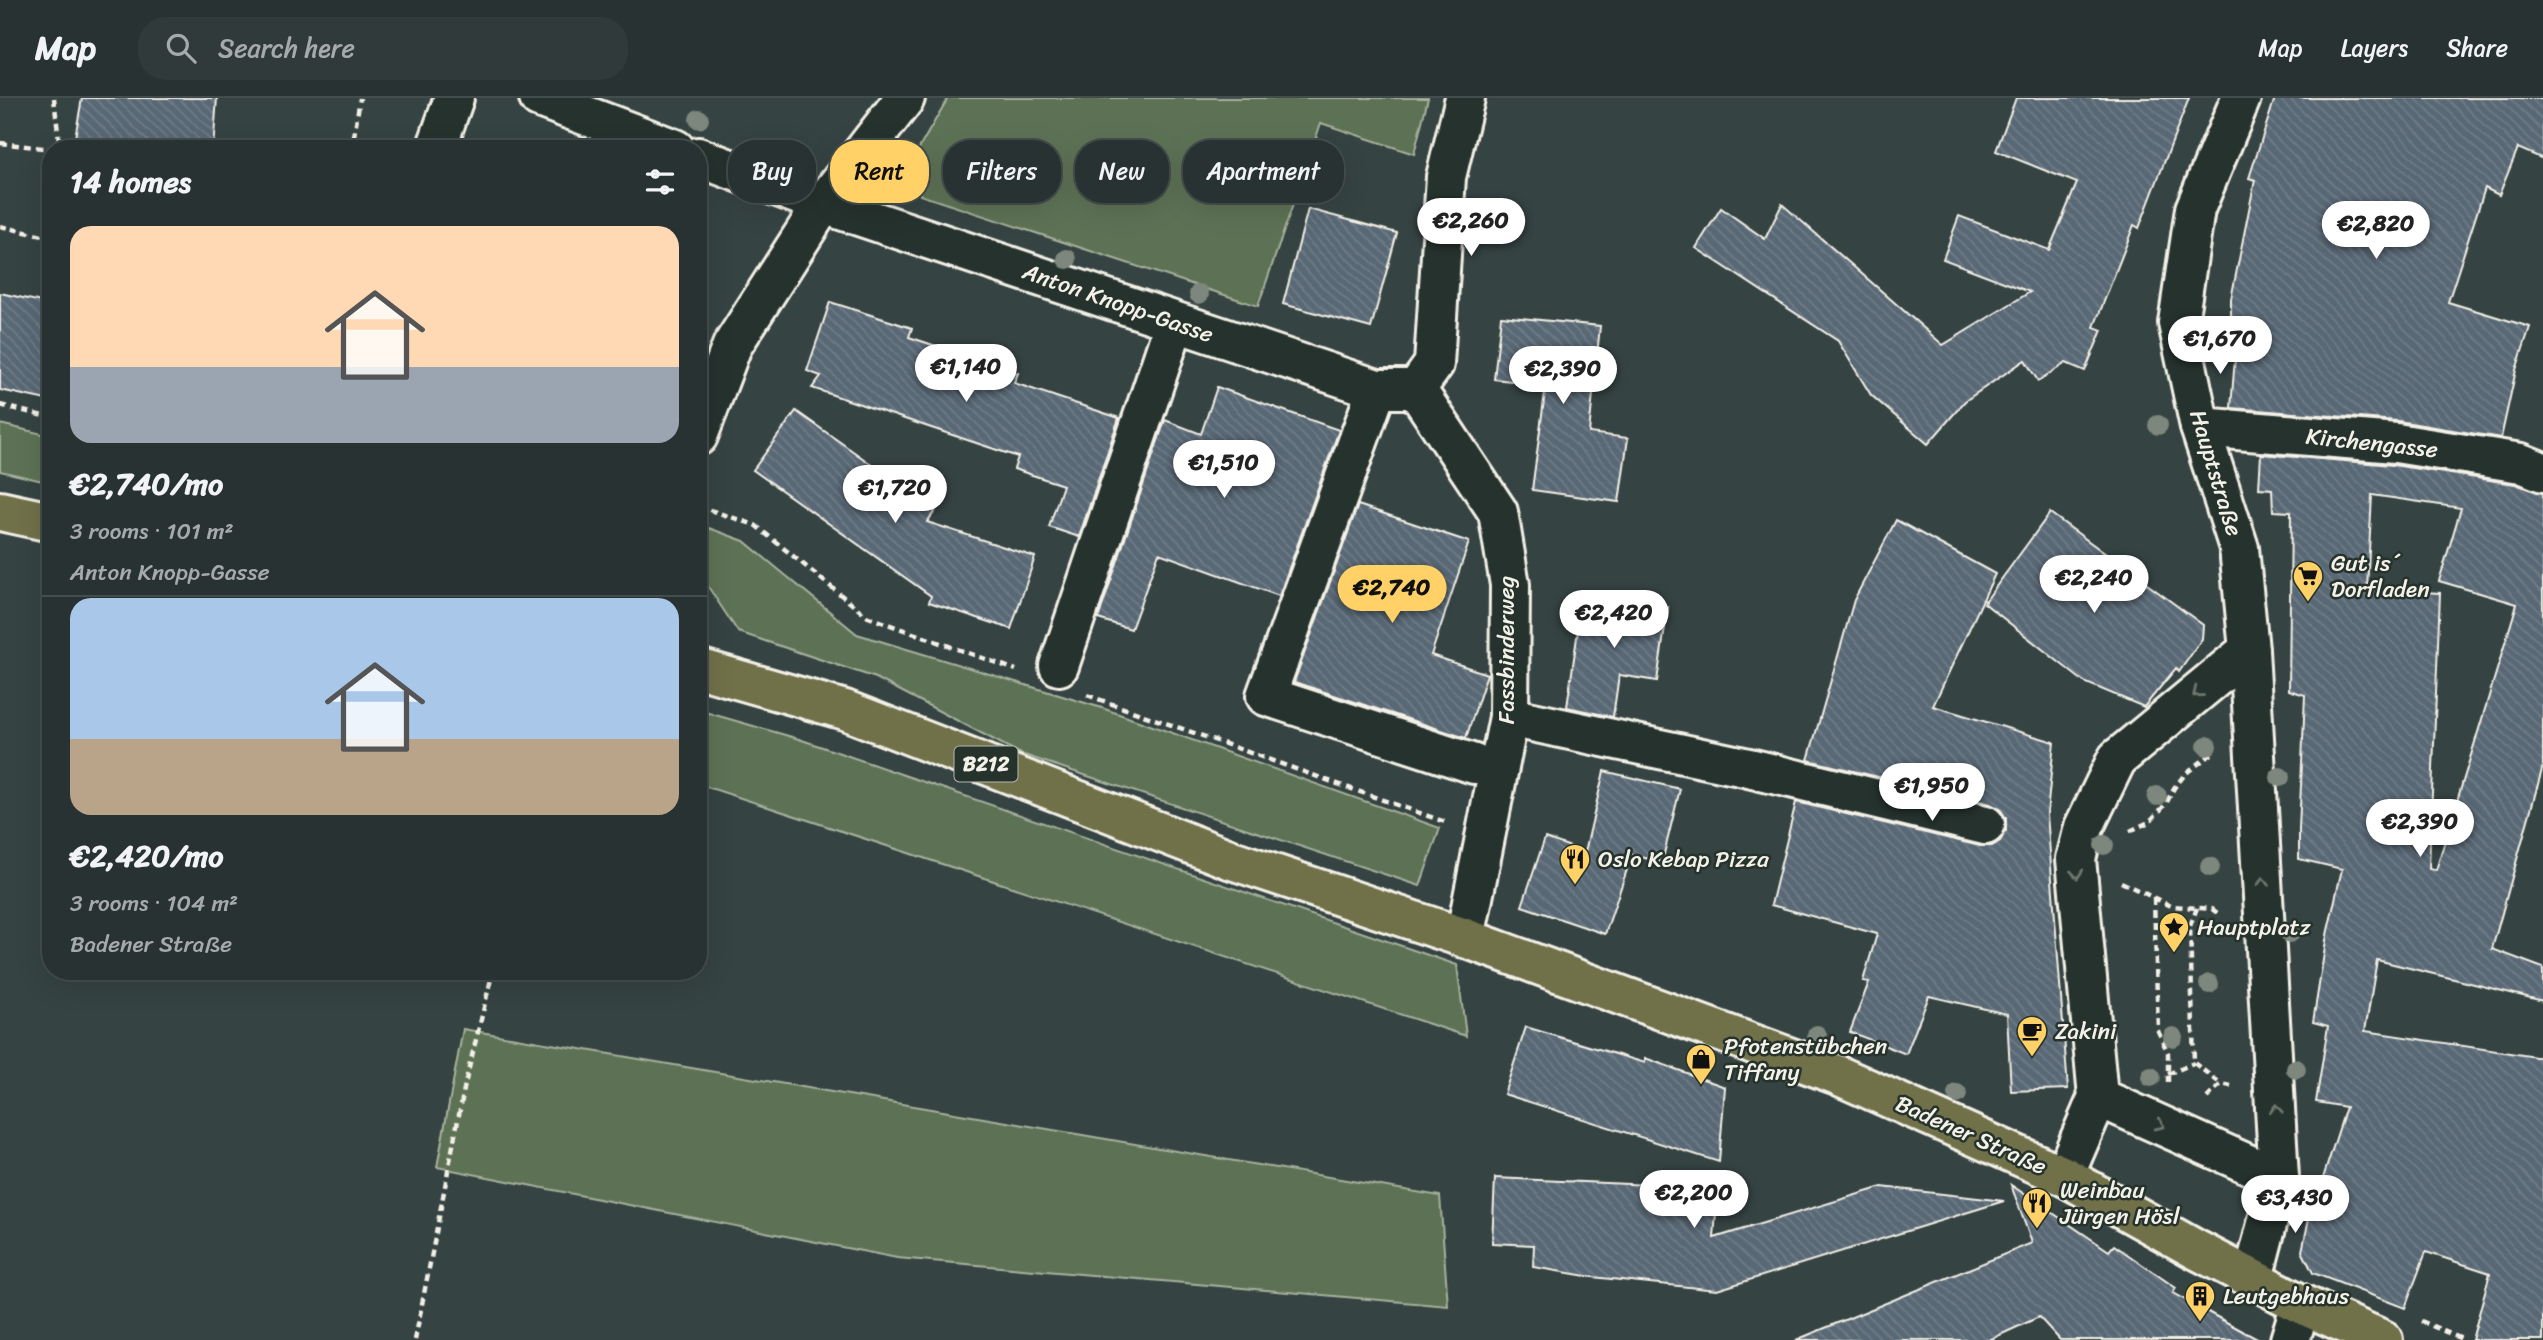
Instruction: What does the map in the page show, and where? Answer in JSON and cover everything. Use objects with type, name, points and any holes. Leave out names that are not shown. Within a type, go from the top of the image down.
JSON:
[{"type":"main road","points":[[0,511],[42,520]]},
{"type":"main road","name":"B212","points":[[707,671],[845,710],[1232,860],[1465,938]]},
{"type":"main road","name":"Badener Straße","points":[[1465,938],[1835,1074],[2064,1176],[2301,1304],[2383,1340]]},
{"type":"street","points":[[439,140],[454,98]]},
{"type":"street","points":[[539,98],[651,140]]},
{"type":"street","points":[[707,412],[732,345],[823,204],[905,98]]},
{"type":"street","points":[[1416,389],[1434,364],[1446,177],[1465,98]]},
{"type":"street","name":"Hauptstraße","points":[[2241,98],[2195,209],[2178,323],[2200,428],[2239,548],[2249,650]]},
{"type":"street","name":"Anton Knopp-Gasse","points":[[707,161],[823,204],[1377,390],[1416,389]]},
{"type":"street","points":[[1059,666],[1175,322]]},
{"type":"street","name":"Fassbinderweg","points":[[1416,389],[1498,512],[1510,585],[1509,718],[1465,938]]},
{"type":"street","points":[[1377,390],[1266,696],[1474,764]]},
{"type":"street","name":"Kirchengasse","points":[[2200,428],[2396,443],[2521,463],[2543,472]]},
{"type":"street","points":[[2064,1176],[2098,1097],[2076,859],[2084,827],[2117,759],[2249,650]]},
{"type":"street","points":[[2249,650],[2279,1178],[2253,1278]]},
{"type":"street","points":[[1509,718],[1749,768],[1985,825]]},
{"type":"street","points":[[2098,1097],[2279,1178]]},
{"type":"street","points":[[2290,1340],[2301,1304]]},
{"type":"path","points":[[54,98],[59,140]]},
{"type":"path","points":[[353,140],[360,98]]},
{"type":"path","points":[[0,143],[42,148]]},
{"type":"path","points":[[0,226],[42,236]]},
{"type":"path","points":[[0,405],[42,416]]},
{"type":"path","points":[[2127,832],[2149,822],[2166,804],[2174,788],[2186,774],[2220,748]]},
{"type":"path","points":[[2076,859],[2171,906],[2212,909],[2267,953]]},
{"type":"path","points":[[2154,898],[2158,1031],[2168,1053],[2168,1086]]},
{"type":"path","points":[[2194,1063],[2190,926],[2197,908]]},
{"type":"path","points":[[415,1340],[464,1084],[491,980]]},
{"type":"path","points":[[2168,1074],[2194,1063]]},
{"type":"path","points":[[2194,1063],[2221,1084]]},
{"type":"green space","points":[[948,98],[1428,98],[1414,154],[1321,123],[1315,140],[1183,140],[1183,203],[1293,203],[1258,306],[944,203],[1061,203],[1061,140],[943,140],[943,203],[929,198],[929,140],[924,140]]},
{"type":"green space","points":[[0,424],[42,434],[42,481],[0,471]]},
{"type":"green space","points":[[707,527],[744,541],[857,634],[1102,708],[1440,828],[1420,886],[1021,754],[876,678],[738,632],[707,585]]},
{"type":"green space","points":[[707,713],[799,739],[1457,965],[1466,1036],[707,787]]},
{"type":"green space","points":[[463,1029],[1440,1196],[1448,1306],[897,1258],[437,1167]]},
{"type":"building","points":[[82,98],[217,98],[214,140],[75,140]]},
{"type":"building","points":[[2016,98],[2189,98],[2139,228],[2134,225],[2094,327],[2102,330],[2085,371],[2066,363],[2038,381],[2025,360],[1965,401],[1928,444],[1871,395],[1838,341],[1696,248],[1721,208],[1765,239],[1782,204],[1943,345],[2030,292],[1943,259],[1959,216],[2049,250],[2077,183],[1996,151]]},
{"type":"building","points":[[2275,98],[2543,98],[2543,159],[2518,148],[2499,195],[2485,188],[2448,302],[2530,327],[2516,370],[2501,438],[2398,421],[2231,408],[2236,345],[2231,344],[2231,299],[2255,180],[2249,178]]},
{"type":"building","points":[[1308,209],[1397,233],[1371,328],[1283,304]]},
{"type":"building","points":[[0,293],[42,302],[42,399],[0,390]]},
{"type":"building","points":[[830,302],[912,328],[909,337],[1018,373],[1014,383],[1119,418],[1079,537],[1049,527],[1063,485],[1014,469],[1018,457],[812,388],[821,376],[807,371]]},
{"type":"building","points":[[1501,316],[1600,326],[1589,433],[1628,438],[1619,502],[1532,490],[1546,385],[1494,379]]},
{"type":"building","points":[[1217,387],[1339,430],[1279,596],[1159,553],[1131,629],[1098,619],[1165,420],[1201,434]]},
{"type":"building","points":[[796,411],[936,510],[927,522],[1035,557],[1011,629],[929,602],[931,596],[753,470]]},
{"type":"building","points":[[2261,454],[2393,465],[2515,484],[2543,493],[2543,766],[2492,949],[2543,968],[2543,1001],[2377,960],[2365,1031],[2543,1058],[2543,1340],[2472,1340],[2490,1273],[2426,1252],[2405,1308],[2313,1273],[2302,1251],[2312,1205],[2314,1206],[2346,1107],[2316,1102],[2328,1026],[2313,1022],[2327,935],[2342,869],[2299,859],[2305,695],[2289,690],[2291,512],[2273,511],[2272,489],[2259,488]],"holes":[[[2372,495],[2461,508],[2439,581],[2517,604],[2436,870],[2429,869],[2440,593],[2367,589]]]},
{"type":"building","points":[[1358,505],[1469,542],[1431,655],[1487,674],[1466,738],[1294,682]]},
{"type":"building","points":[[2050,513],[2203,625],[2202,639],[2179,672],[2176,668],[2144,707],[2084,682],[1984,603]]},
{"type":"building","points":[[1896,520],[1995,574],[1933,706],[2054,742],[2047,814],[2068,1089],[2011,1091],[2007,1014],[1929,996],[1906,1054],[1850,1032],[1869,982],[1863,981],[1877,934],[1771,905],[1796,802],[1980,846],[1992,846],[2000,841],[2006,831],[2006,818],[2000,809],[1990,804],[1808,760],[1854,600]]},
{"type":"building","points":[[1583,595],[1668,607],[1657,681],[1619,675],[1613,717],[1567,707]]},
{"type":"building","points":[[1604,771],[1680,789],[1662,862],[1632,855],[1605,934],[1522,906],[1545,838],[1585,852]]},
{"type":"building","points":[[1526,1027],[1645,1063],[1645,1058],[1725,1087],[1719,1162],[1504,1094]]},
{"type":"building","points":[[1495,1178],[1718,1188],[1714,1238],[1882,1187],[2004,1201],[1717,1290],[1592,1277],[1533,1267],[1534,1245],[1492,1243]]},
{"type":"building","points":[[2011,1185],[2109,1251],[2114,1245],[2176,1288],[2173,1293],[2259,1340],[2060,1340],[2039,1317],[1989,1340],[1796,1340],[2032,1243]]},
{"type":"place","name":"Gut is´ Dorfladen","points":[[2308,603]]},
{"type":"place","name":"Oslo Kebap Pizza","points":[[1575,886]]},
{"type":"place","name":"Hauptplatz","points":[[2174,954]]},
{"type":"place","name":"Zakini","points":[[2032,1058]]},
{"type":"place","name":"Pfotenstübchen Tiffany","points":[[1701,1086]]},
{"type":"place","name":"Weinbau Jürgen Hösl","points":[[2037,1230]]},
{"type":"place","name":"Leutgebhaus","points":[[2200,1323]]}]
